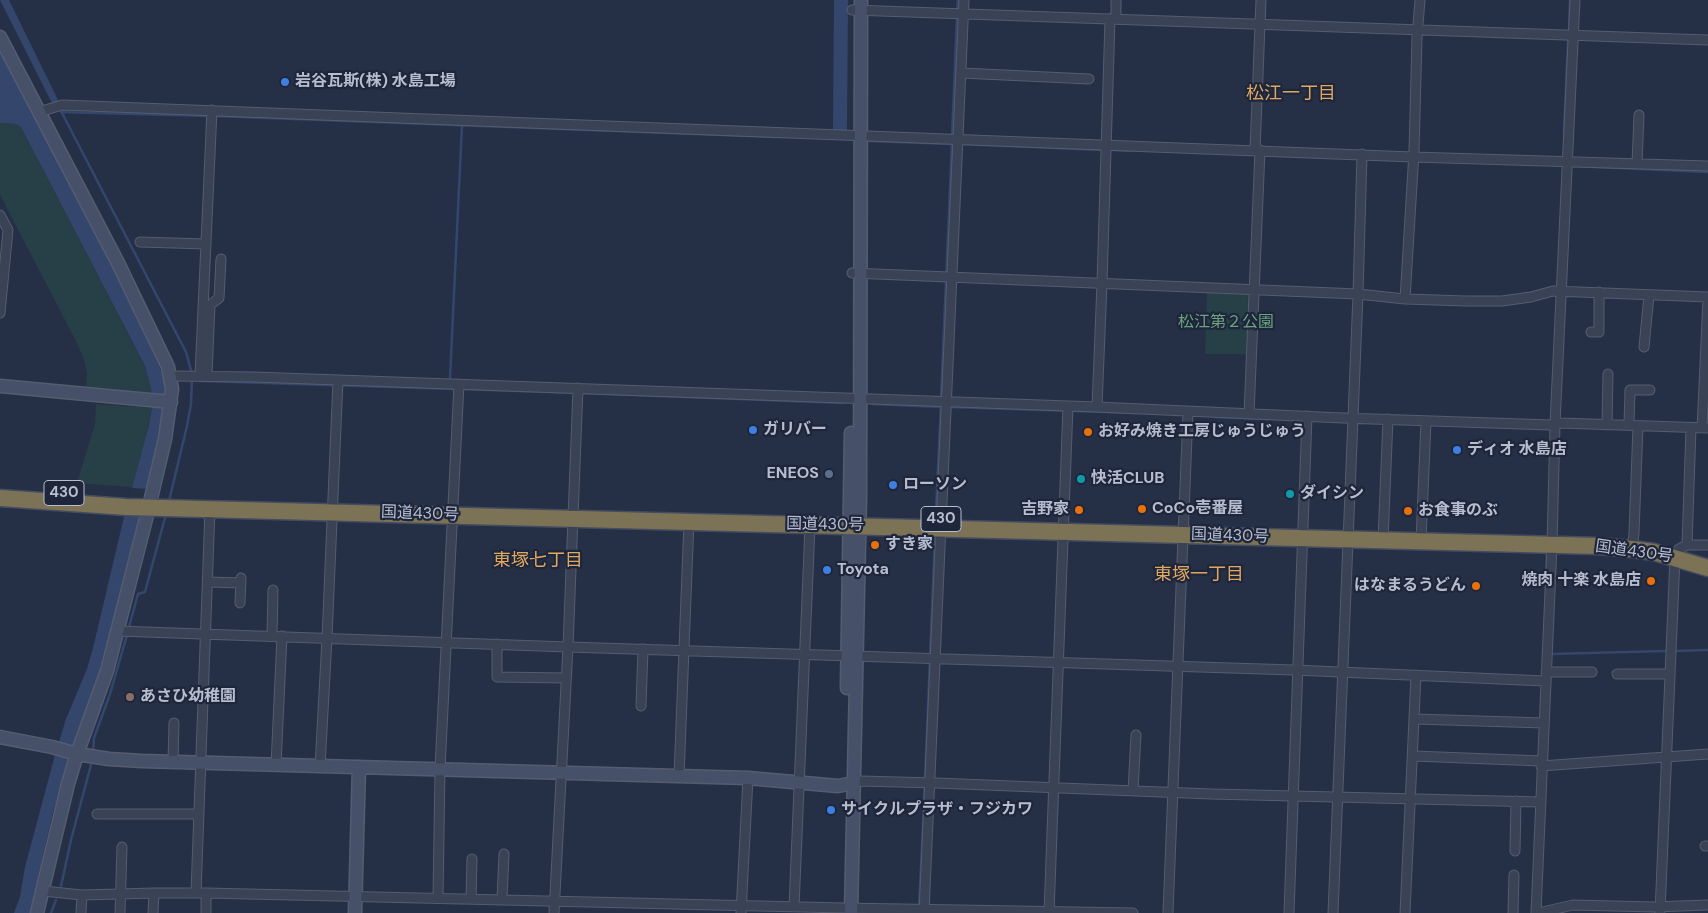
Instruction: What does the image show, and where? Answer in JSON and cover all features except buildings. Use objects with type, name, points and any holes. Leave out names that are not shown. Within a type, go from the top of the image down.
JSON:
[{"type":"highway","name":"国道430号","points":[[0,488],[127,502]]},
{"type":"highway","name":"国道430号","points":[[0,498],[1552,540],[1633,544],[1680,550],[1708,559]]},
{"type":"highway","name":"国道430号","points":[[158,503],[210,509],[333,508]]},
{"type":"highway","name":"国道430号","points":[[574,514],[810,526],[855,522]]},
{"type":"highway","name":"国道430号","points":[[1680,550],[1708,568]]},
{"type":"street","points":[[922,910],[932,658],[941,524],[948,277],[961,73],[959,13],[964,0]]},
{"type":"street","points":[[1097,407],[1107,145],[1113,19],[1116,0]]},
{"type":"street","points":[[1249,414],[1254,290],[1260,0]]},
{"type":"street","points":[[1406,300],[1420,0]]},
{"type":"street","points":[[1575,0],[1555,426],[1552,540],[1544,678],[1537,913],[1573,905],[1660,910],[1708,905]]},
{"type":"street","points":[[847,911],[855,522],[857,5],[959,13],[1708,40]]},
{"type":"street","points":[[0,37],[118,263],[168,366],[171,376],[158,503],[117,631],[84,755],[68,784],[37,913]]},
{"type":"street","points":[[961,73],[1088,79]]},
{"type":"street","points":[[39,112],[58,106],[212,115],[856,135],[956,141],[1708,166]]},
{"type":"street","points":[[198,376],[212,115]]},
{"type":"street","points":[[1637,164],[1639,115]]},
{"type":"street","points":[[1333,913],[1362,154]]},
{"type":"street","points":[[0,215],[8,230],[0,313]]},
{"type":"street","points":[[140,242],[206,244]]},
{"type":"street","points":[[198,376],[210,305],[219,298],[221,259]]},
{"type":"street","points":[[171,376],[578,392],[856,399],[1068,409],[1097,407],[1188,414],[1249,414],[1307,419],[1352,418],[1388,422],[1555,426],[1607,424],[1636,428],[1691,430],[1705,428],[1708,299],[1649,294],[1553,290],[1531,297],[1502,301],[1406,300],[1358,294],[856,273]]},
{"type":"street","points":[[1591,332],[1599,332],[1599,292]]},
{"type":"street","points":[[1644,347],[1649,294]]},
{"type":"street","points":[[1607,424],[1608,374]]},
{"type":"street","points":[[320,767],[338,383]]},
{"type":"street","points":[[0,386],[169,402]]},
{"type":"street","points":[[438,898],[440,769],[458,387]]},
{"type":"street","points":[[1633,544],[1636,428],[1630,390],[1650,390]]},
{"type":"street","points":[[554,913],[568,647],[578,392]]},
{"type":"street","points":[[1049,913],[1068,409]]},
{"type":"street","points":[[1168,913],[1188,414]]},
{"type":"street","points":[[1289,913],[1307,419]]},
{"type":"street","points":[[1383,536],[1388,422]]},
{"type":"street","points":[[1421,537],[1426,423]]},
{"type":"street","points":[[1660,910],[1669,674],[1691,430]]},
{"type":"street","points":[[196,894],[210,509]]},
{"type":"street","points":[[679,776],[689,521]]},
{"type":"street","points":[[794,907],[810,526]]},
{"type":"street","points":[[1680,550],[1708,545]]},
{"type":"street","points":[[208,582],[241,580],[240,603]]},
{"type":"street","points":[[272,636],[273,590]]},
{"type":"street","points":[[117,631],[1426,676],[1544,678],[1592,672]]},
{"type":"street","points":[[276,765],[282,636]]},
{"type":"street","points":[[497,644],[497,677],[566,678]]},
{"type":"street","points":[[640,706],[643,649]]},
{"type":"street","points":[[1617,674],[1669,674]]},
{"type":"street","points":[[1405,913],[1416,675]]},
{"type":"street","points":[[1415,719],[1544,723]]},
{"type":"street","points":[[173,762],[174,723]]},
{"type":"street","points":[[1133,791],[1136,735]]},
{"type":"street","points":[[0,738],[84,755],[173,762],[748,778],[838,786],[860,781],[1294,796],[1541,802]]},
{"type":"street","points":[[1413,756],[1541,764],[1708,754]]},
{"type":"street","points":[[355,913],[359,767]]},
{"type":"street","points":[[742,909],[748,778]]},
{"type":"street","points":[[1514,851],[1516,801]]},
{"type":"street","points":[[97,814],[199,814]]},
{"type":"street","points":[[120,913],[122,847]]},
{"type":"street","points":[[502,900],[504,854]]},
{"type":"street","points":[[471,899],[472,860]]},
{"type":"street","points":[[1513,913],[1514,875]]},
{"type":"street","points":[[43,891],[82,895],[206,893],[554,900],[742,909],[794,907],[847,911],[922,910],[1133,913]]},
{"type":"street","points":[[153,913],[154,893]]},
{"type":"street","points":[[206,893],[206,913]]},
{"type":"street","points":[[81,913],[82,895]]},
{"type":"green space","points":[[0,123],[16,124],[21,127],[145,367],[152,393],[86,387],[87,372],[77,343],[0,195]]},
{"type":"green space","name":"松江第２公園","points":[[1207,292],[1248,293],[1247,354],[1205,354]]},
{"type":"green space","points":[[96,404],[152,408],[144,446],[132,487],[77,483],[95,424]]},
{"type":"water","points":[[0,0],[9,0],[59,102],[52,103]]},
{"type":"water","points":[[0,52],[91,224],[164,377],[166,377],[165,411],[108,651],[70,761],[68,761],[53,812],[30,913],[14,913],[20,897],[25,867],[55,755],[66,719],[87,669],[94,644],[123,521],[149,425],[152,393],[145,366],[21,127],[16,124],[0,123]]},
{"type":"pier","points":[[131,488],[149,489],[142,515],[123,515]]},
{"type":"waterway","points":[[840,130],[841,0]]},
{"type":"waterway","points":[[957,11],[958,0]]},
{"type":"waterway","points":[[1569,31],[1570,0]]},
{"type":"waterway","points":[[952,136],[957,16]]},
{"type":"waterway","points":[[1564,134],[1568,41]]},
{"type":"waterway","points":[[61,111],[186,352],[192,374]]},
{"type":"waterway","points":[[61,112],[208,116]]},
{"type":"waterway","points":[[214,116],[775,137]]},
{"type":"waterway","points":[[450,378],[462,125]]},
{"type":"waterway","points":[[869,141],[953,144]]},
{"type":"waterway","points":[[941,398],[952,141]]},
{"type":"waterway","points":[[961,144],[1102,150]]},
{"type":"waterway","points":[[1114,150],[1133,151]]},
{"type":"waterway","points":[[1571,166],[1708,172]]},
{"type":"waterway","points":[[169,501],[187,426],[191,404],[192,379]]},
{"type":"waterway","points":[[201,381],[456,389]]},
{"type":"waterway","points":[[461,389],[576,393]]},
{"type":"waterway","points":[[581,393],[843,403]]},
{"type":"waterway","points":[[872,404],[941,407]]},
{"type":"waterway","points":[[936,511],[941,404]]},
{"type":"waterway","points":[[949,407],[1136,413]]},
{"type":"waterway","points":[[1216,417],[1268,419]]},
{"type":"waterway","points":[[129,627],[138,594],[145,592],[166,514]]},
{"type":"waterway","points":[[925,780],[935,536]]},
{"type":"waterway","points":[[1546,594],[1547,554]]},
{"type":"waterway","points":[[93,753],[94,738],[110,694],[127,635]]},
{"type":"waterway","points":[[1674,651],[1708,650]]},
{"type":"waterway","points":[[1550,654],[1666,651]]},
{"type":"waterway","points":[[61,886],[92,761]]},
{"type":"waterway","points":[[919,907],[925,785]]},
{"type":"waterway","points":[[51,913],[56,900]]},
{"type":"place","name":"岩谷瓦斯(株) 水島工場","points":[[285,82]]},
{"type":"place","name":"ガリバー","points":[[753,430]]},
{"type":"place","name":"お好み焼き工房じゅうじゅう","points":[[1088,432]]},
{"type":"place","name":"ディオ 水島店","points":[[1457,450]]},
{"type":"place","name":"ENEOS","points":[[829,474]]},
{"type":"place","name":"快活CLUB","points":[[1081,479]]},
{"type":"place","name":"ローソン","points":[[893,485]]},
{"type":"place","name":"ダイシン","points":[[1290,494]]},
{"type":"place","name":"CoCo壱番屋","points":[[1142,509]]},
{"type":"place","name":"吉野家","points":[[1079,510]]},
{"type":"place","name":"お食事のぶ","points":[[1408,511]]},
{"type":"place","name":"すき家","points":[[875,545]]},
{"type":"place","name":"Toyota","points":[[827,570]]},
{"type":"place","name":"焼肉 十楽 水島店","points":[[1651,581]]},
{"type":"place","name":"はなまるうどん","points":[[1476,586]]},
{"type":"place","name":"あさひ幼稚園","points":[[130,697]]},
{"type":"place","name":"サイクルプラザ・フジカワ","points":[[831,810]]},
{"type":"district","name":"松江一丁目","points":[[1291,94]]},
{"type":"district","name":"東塚七丁目","points":[[538,561]]},
{"type":"district","name":"東塚一丁目","points":[[1199,575]]}]
